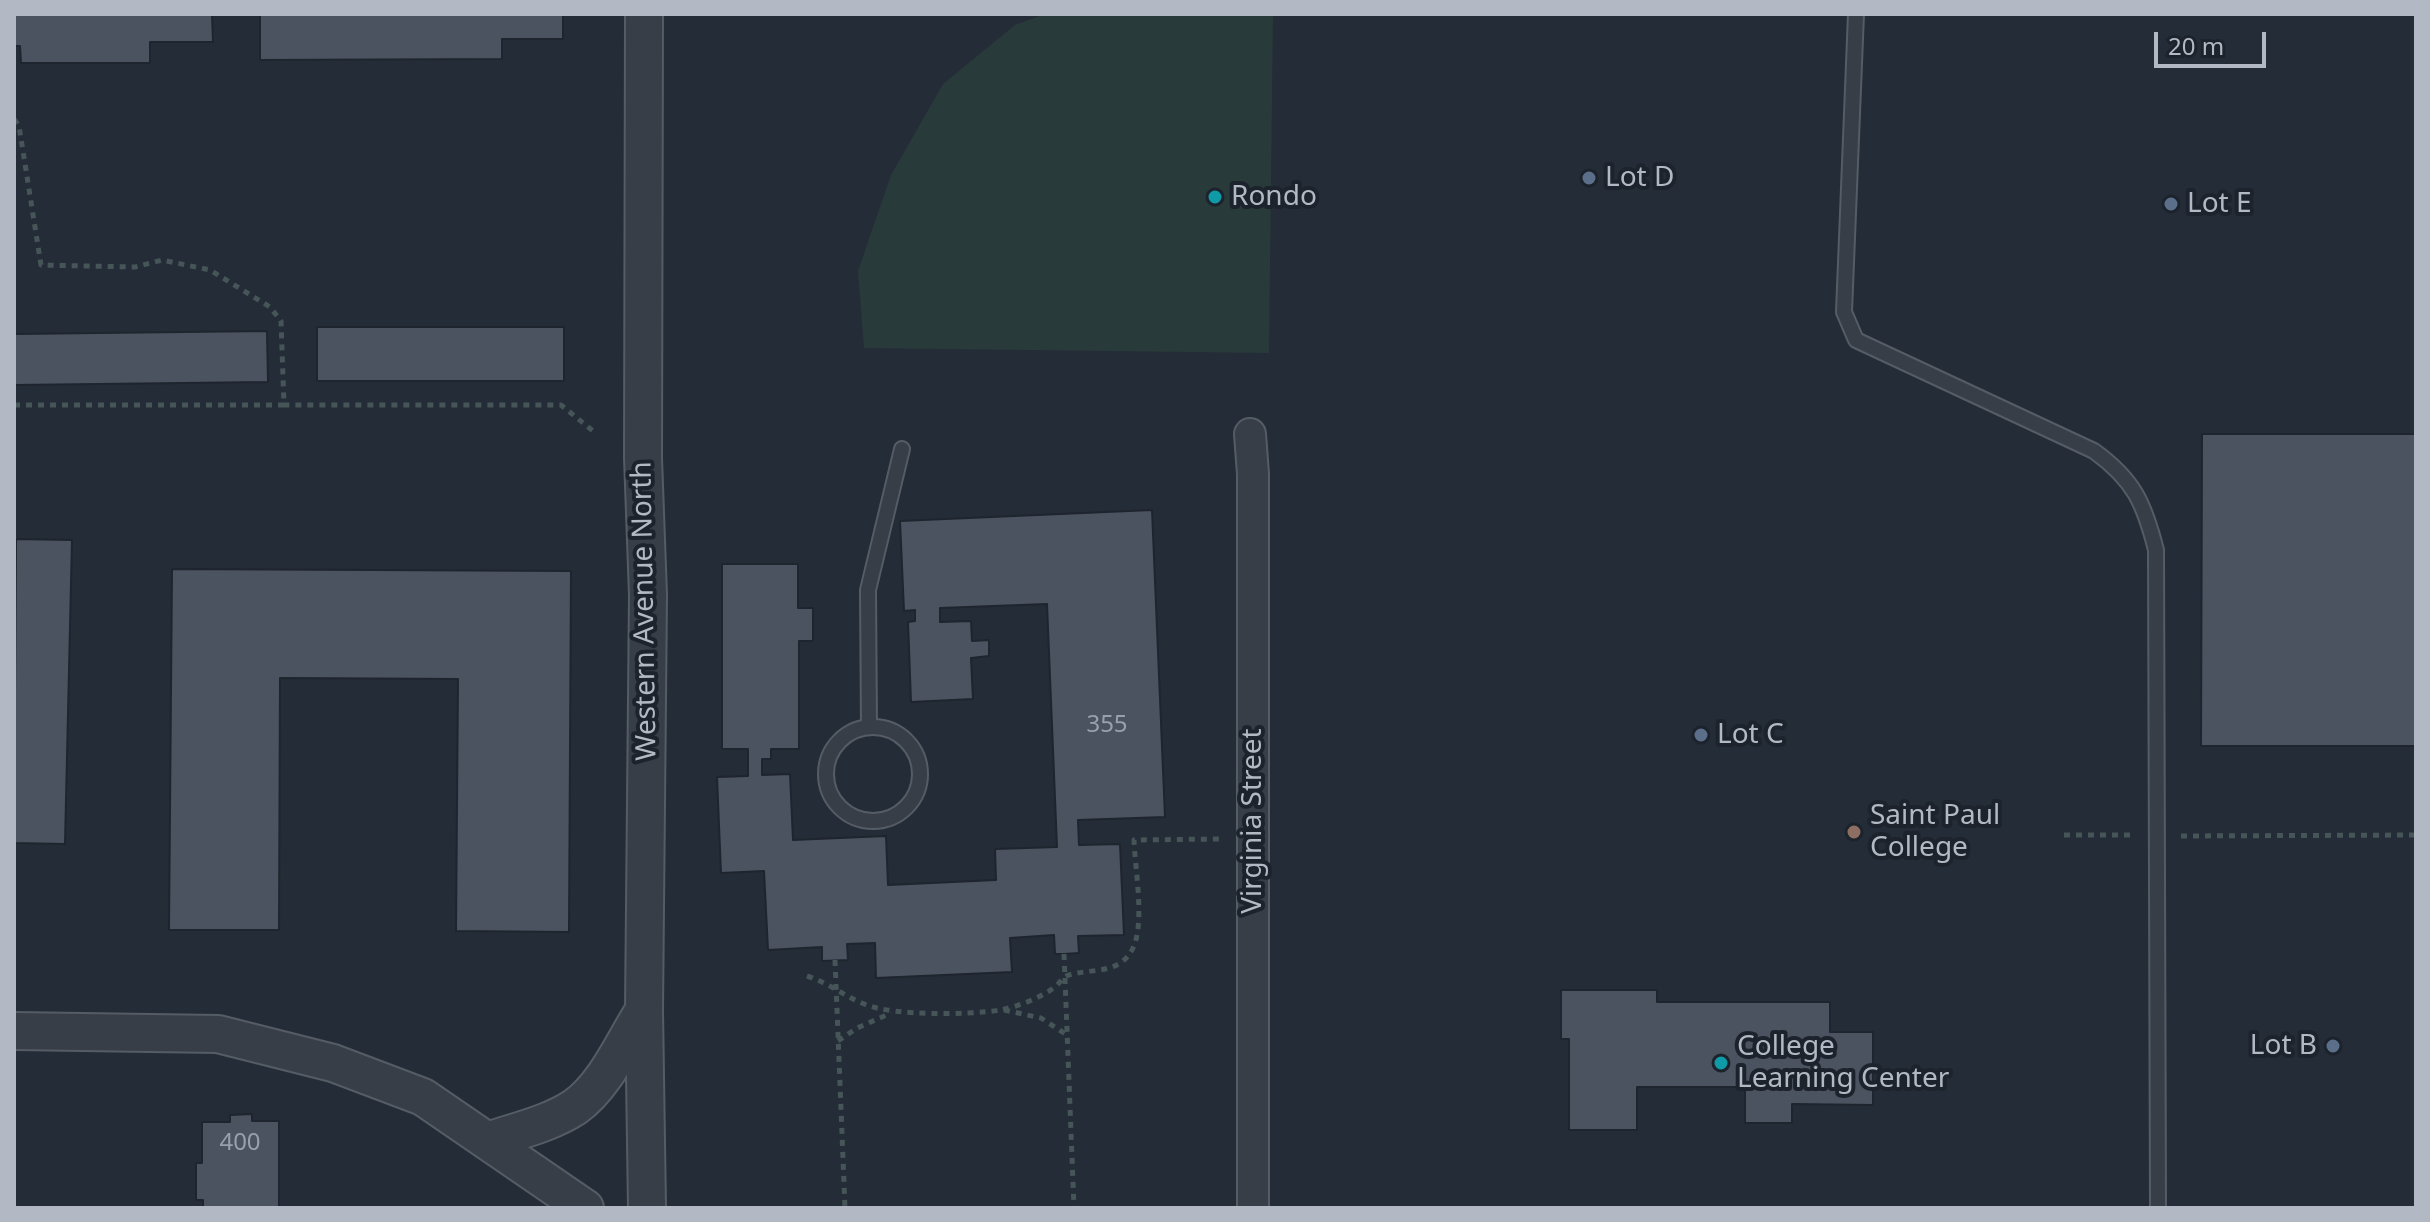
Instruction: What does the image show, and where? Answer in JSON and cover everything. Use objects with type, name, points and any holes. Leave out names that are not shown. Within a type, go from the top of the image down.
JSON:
[{"type":"street","name":"Western Avenue North","points":[[644,14],[643,458],[648,595],[644,1010],[647,1208]]},
{"type":"street","name":"Virginia Street","points":[[1250,434],[1253,474],[1253,1208]]},
{"type":"street","points":[[487,1141],[549,1121],[577,1105],[602,1078],[644,1010]]},
{"type":"street","points":[[14,1031],[218,1034],[333,1063],[423,1097],[585,1208]]},
{"type":"lane","points":[[1856,14],[1844,312],[1856,340],[2094,451],[2117,468],[2137,492],[2156,550],[2158,1208]]},
{"type":"lane","points":[[869,727],[868,590],[902,449]]},
{"type":"lane","points":[[869,727],[886,728],[900,735],[912,746],[920,769],[917,793],[908,806],[880,822],[848,815],[829,793],[825,778],[832,749],[854,730],[869,727]]},
{"type":"path","points":[[14,119],[19,126],[41,265],[135,267],[162,260],[210,270],[270,307],[281,321],[284,405]]},
{"type":"path","points":[[14,405],[561,405],[593,431]]},
{"type":"path","points":[[2064,835],[2135,835]]},
{"type":"path","points":[[2177,836],[2416,835]]},
{"type":"path","points":[[999,1010],[1054,988],[1065,975],[1116,967],[1125,961],[1134,946],[1138,928],[1134,840],[1253,838]]},
{"type":"path","points":[[1064,954],[1074,1208]]},
{"type":"path","points":[[835,960],[845,1208]]},
{"type":"path","points":[[807,976],[836,988],[855,1001],[892,1013],[999,1010],[1041,1018],[1067,1035]]},
{"type":"path","points":[[838,1041],[857,1028],[892,1013]]},
{"type":"shaded area","points":[[1045,14],[1273,14],[1269,353],[864,348],[858,271],[891,175],[943,84],[1015,25]]},
{"type":"building","points":[[14,14],[212,14],[213,42],[150,42],[150,63],[21,63],[20,46],[14,46]]},
{"type":"building","points":[[260,14],[563,14],[563,39],[502,39],[502,59],[260,60]]},
{"type":"building","points":[[317,327],[564,327],[564,381],[317,381]]},
{"type":"building","points":[[267,331],[268,382],[14,385],[14,334]]},
{"type":"building","points":[[2202,434],[2416,434],[2416,746],[2201,746]]},
{"type":"building","points":[[1152,510],[1165,817],[1078,820],[1079,845],[1120,844],[1124,935],[1078,936],[1079,953],[1064,954],[1055,954],[1054,935],[1010,938],[1012,972],[876,978],[875,943],[847,944],[848,960],[822,961],[822,947],[768,950],[764,871],[721,873],[717,777],[748,776],[748,749],[722,749],[722,564],[798,564],[798,608],[813,608],[813,641],[799,641],[799,749],[771,749],[771,759],[762,759],[762,775],[790,774],[793,840],[886,836],[888,885],[996,880],[995,849],[1057,847],[1047,604],[940,608],[940,622],[971,621],[972,641],[989,640],[989,656],[971,658],[973,699],[911,702],[908,622],[915,621],[915,610],[904,611],[900,521]]},
{"type":"building","points":[[16,539],[72,540],[65,844],[14,843]]},
{"type":"building","points":[[172,569],[571,571],[569,932],[456,931],[458,679],[280,678],[279,930],[169,930]]},
{"type":"building","name":"College Learning Center","points":[[1561,990],[1657,990],[1657,1002],[1830,1002],[1830,1032],[1873,1032],[1873,1105],[1792,1104],[1792,1123],[1745,1123],[1745,1087],[1637,1087],[1637,1130],[1569,1130],[1569,1039],[1561,1039]]},
{"type":"building","points":[[252,1114],[252,1121],[279,1121],[279,1208],[203,1208],[203,1200],[196,1200],[196,1163],[202,1163],[202,1122],[230,1122],[230,1115]]},
{"type":"place","name":"Lot D","points":[[1589,178]]},
{"type":"place","name":"Rondo","points":[[1215,197]]},
{"type":"place","name":"Lot E","points":[[2171,204]]},
{"type":"place","name":"Lot C","points":[[1701,735]]},
{"type":"place","name":"Saint Paul College","points":[[1854,832]]},
{"type":"place","name":"Lot B","points":[[2333,1046]]},
{"type":"place","name":"College Learning Center","points":[[1721,1063]]}]
